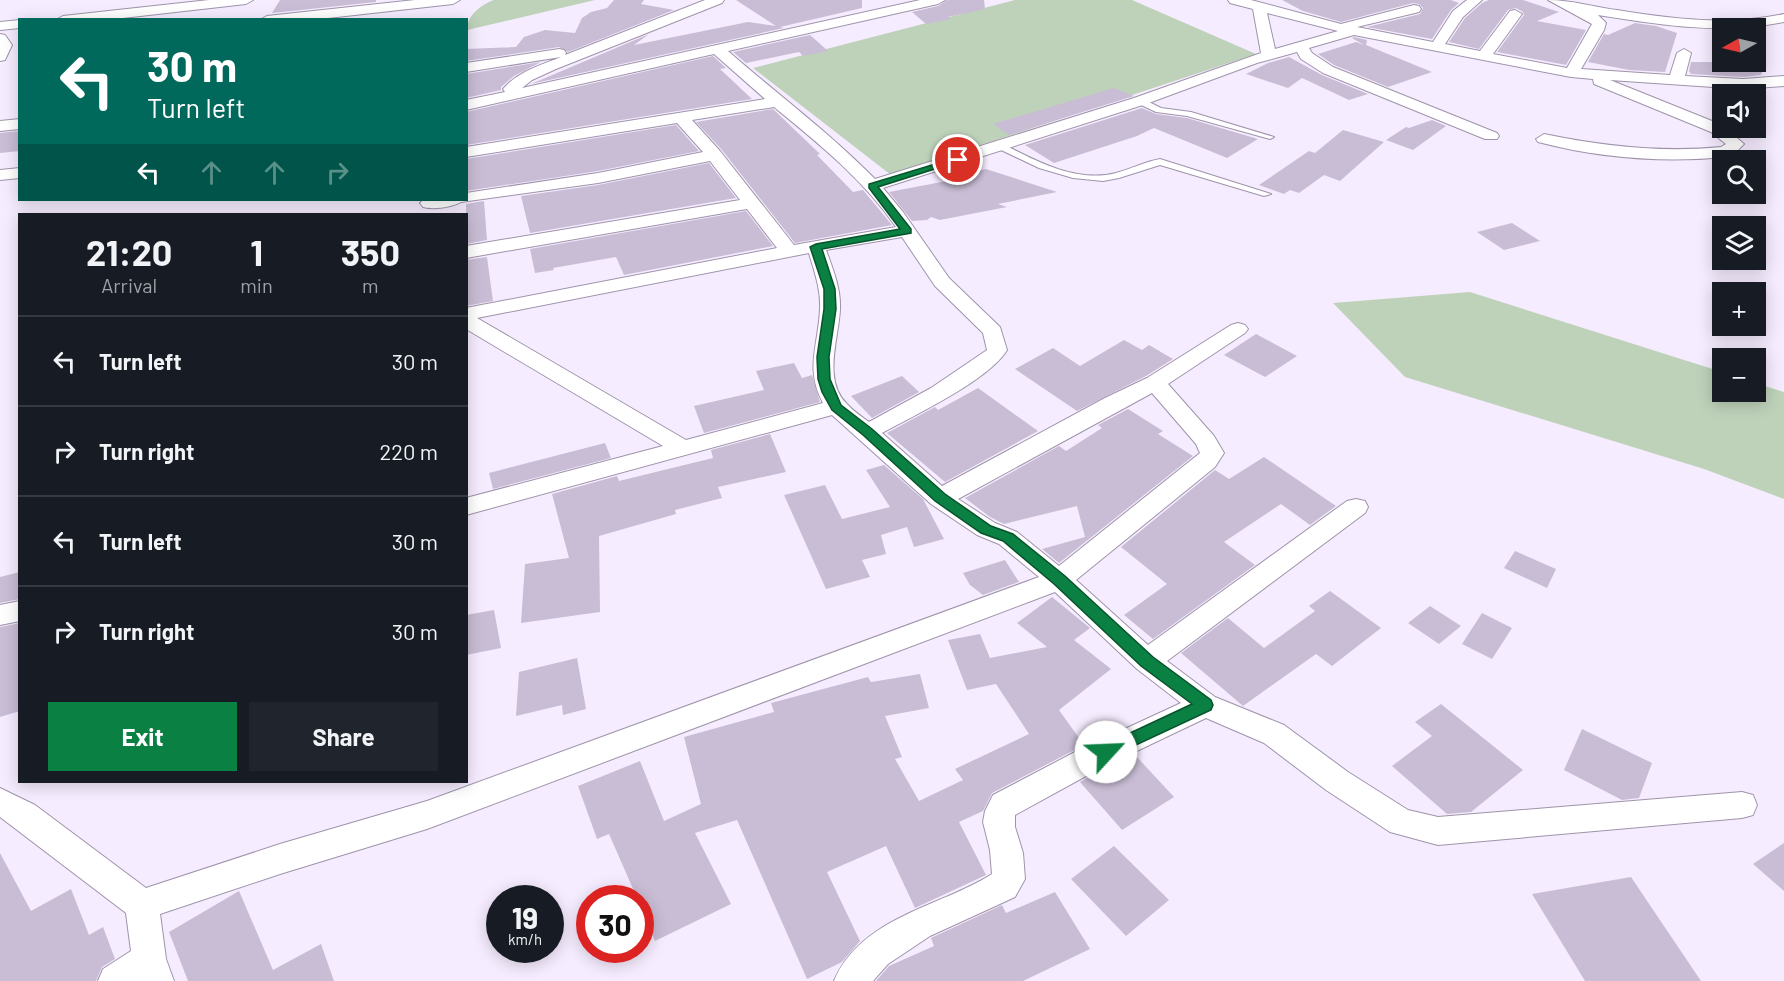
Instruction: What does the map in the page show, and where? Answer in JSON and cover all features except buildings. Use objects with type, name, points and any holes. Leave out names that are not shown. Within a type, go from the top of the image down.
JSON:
[{"type":"street","points":[[102,18],[180,14],[246,0]]},
{"type":"street","points":[[295,18],[450,7],[459,0]]},
{"type":"street","points":[[503,97],[527,77],[717,0]]},
{"type":"street","points":[[468,105],[938,0]]},
{"type":"street","points":[[1436,48],[1458,14],[1475,0]]},
{"type":"street","points":[[1555,0],[1599,23],[1577,74]]},
{"type":"street","points":[[1250,2],[1346,30],[1577,74],[1759,84],[1784,81]]},
{"type":"street","points":[[1250,2],[1264,20],[1269,55]]},
{"type":"street","points":[[1572,7],[1725,24],[1771,22],[1784,18]]},
{"type":"street","points":[[872,186],[1140,102],[1269,55],[1414,9]]},
{"type":"street","points":[[1483,57],[1515,14]]},
{"type":"street","points":[[0,26],[18,24]]},
{"type":"street","points":[[0,39],[5,45],[0,57]]},
{"type":"street","points":[[468,68],[601,46]]},
{"type":"street","points":[[1301,46],[1306,56],[1328,70],[1491,136]]},
{"type":"street","points":[[717,49],[777,102],[837,150],[872,186],[942,282],[993,331],[997,350],[992,358],[939,393],[867,432]]},
{"type":"street","points":[[1676,80],[1684,53]]},
{"type":"street","points":[[1544,139],[1588,148],[1685,156],[1726,152],[1736,144],[1717,129],[1577,74]]},
{"type":"street","points":[[1766,87],[1784,94]]},
{"type":"street","points":[[468,152],[777,102]]},
{"type":"street","points":[[681,118],[714,155],[789,251]]},
{"type":"street","points":[[0,126],[18,124]]},
{"type":"street","points":[[468,198],[598,178],[714,155]]},
{"type":"street","points":[[0,175],[18,172]]},
{"type":"street","points":[[429,206],[450,201]]},
{"type":"street","points":[[468,252],[752,203]]},
{"type":"street","points":[[468,314],[789,251],[907,231]]},
{"type":"street","points":[[816,247],[829,289],[830,309],[823,357],[824,379],[836,407],[940,498],[986,529],[1008,538],[1059,580],[1147,661],[1205,705],[1274,734],[1337,781],[1401,822],[1438,831],[1742,805]]},
{"type":"street","points":[[468,321],[683,448]]},
{"type":"street","points":[[940,498],[1113,403],[1155,383],[1238,328]]},
{"type":"street","points":[[142,905],[280,859],[427,815],[1059,580],[1207,462],[1212,453],[1206,441],[1155,383]]},
{"type":"street","points":[[468,506],[836,407]]},
{"type":"street","points":[[1147,661],[1356,507]]},
{"type":"street","points":[[0,615],[18,611]]},
{"type":"street","points":[[851,981],[876,952],[918,925],[1003,886],[1009,879],[1006,850],[997,824],[997,813],[1004,805],[1086,761],[1205,705]]},
{"type":"street","points":[[0,801],[24,814],[142,905],[153,970],[116,981]]},
{"type":"lane","points":[[1140,102],[1159,110],[1188,114],[1270,137]]},
{"type":"lane","points":[[1002,147],[1051,170],[1102,178],[1114,177],[1151,163],[1160,162],[1268,194]]},
{"type":"green space","points":[[494,0],[595,0],[468,30],[468,22],[472,15]]},
{"type":"green space","points":[[1015,0],[1132,0],[1256,54],[891,175],[753,68]]},
{"type":"green space","points":[[1470,292],[1712,369],[1712,402],[1766,402],[1766,386],[1784,392],[1784,499],[1704,469],[1405,377],[1333,303]]},
{"type":"route","points":[[958,160],[872,186],[907,231],[816,247],[829,289],[830,309],[823,357],[824,379],[836,407],[940,498],[986,529],[1003,534],[1059,580],[1147,661],[1205,705],[1106,752]]}]
